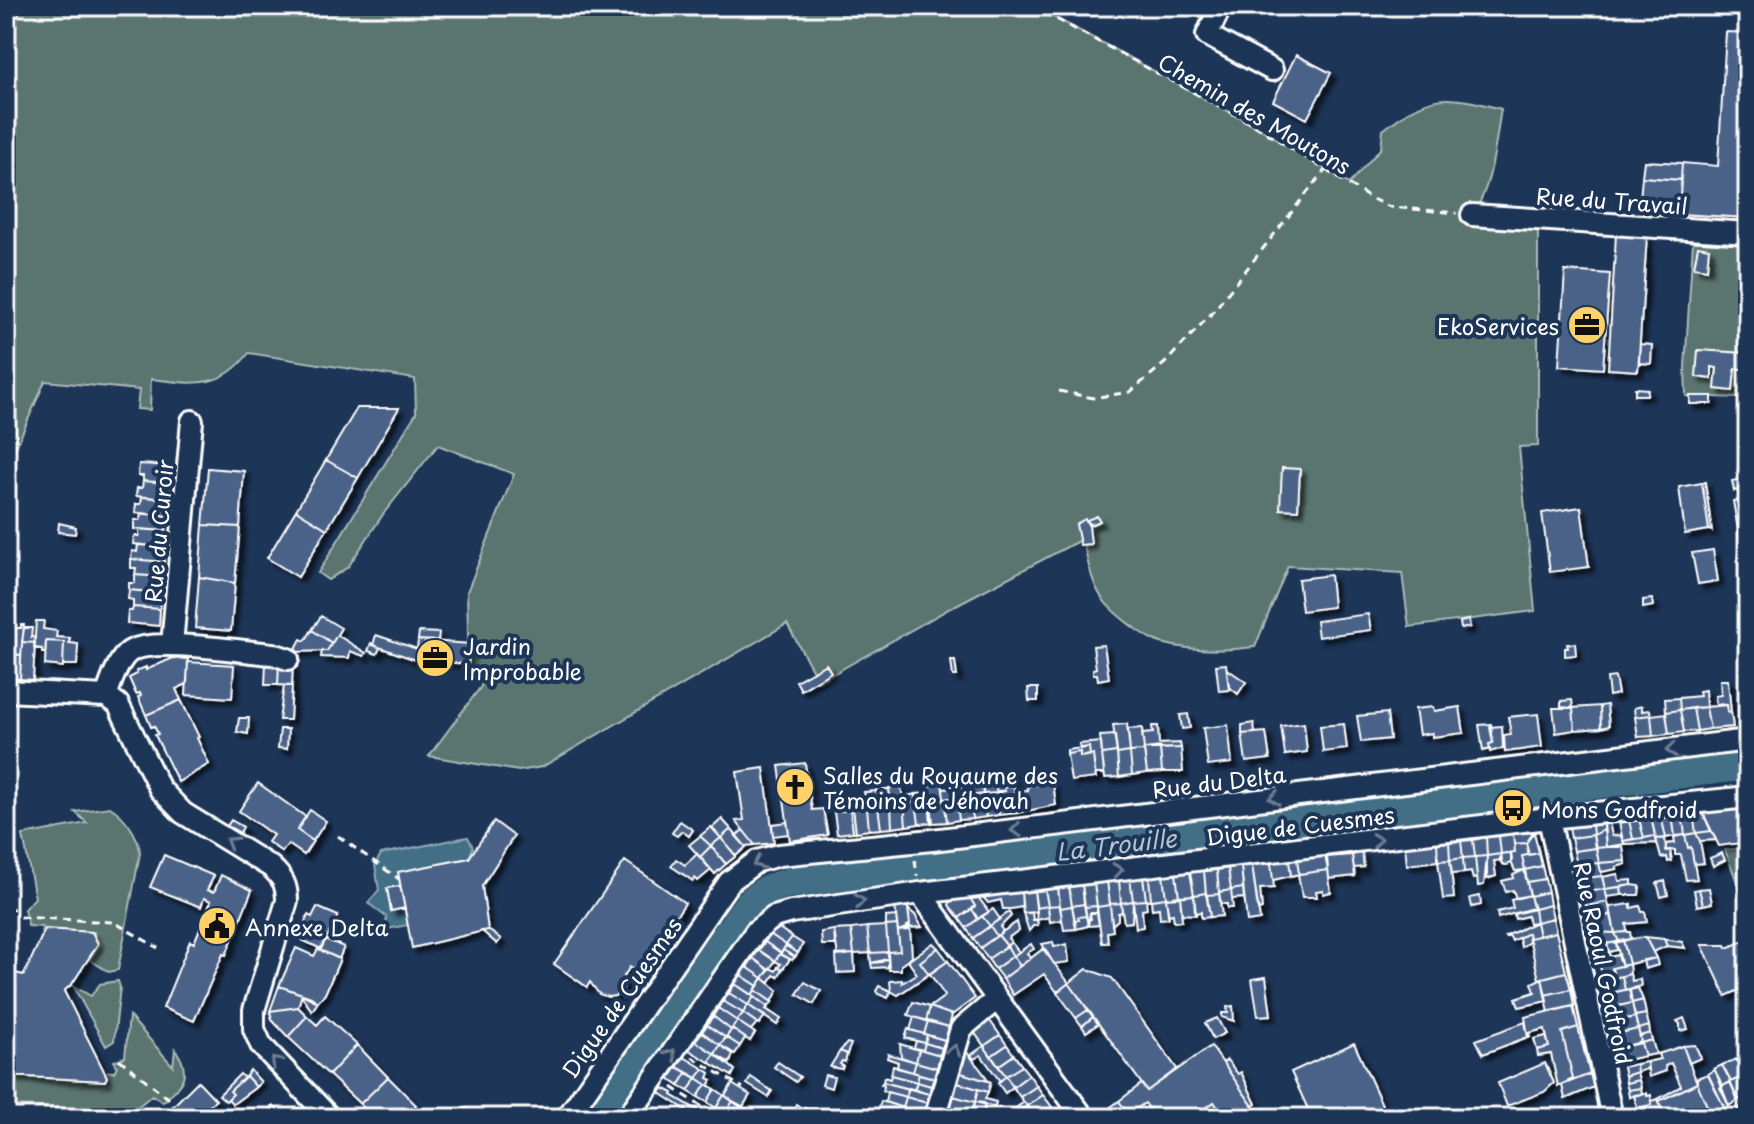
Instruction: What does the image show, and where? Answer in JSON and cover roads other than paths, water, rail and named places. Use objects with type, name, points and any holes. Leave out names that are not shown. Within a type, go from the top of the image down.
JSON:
[{"type":"street","points":[[1221,6],[1207,35],[1272,70]]},
{"type":"street","name":"Rue du Travail","points":[[1472,215],[1748,233]]},
{"type":"street","name":"Rue du Curoir","points":[[172,645],[192,421]]},
{"type":"street","points":[[106,696],[113,675],[129,652],[157,644],[273,654],[288,659]]},
{"type":"street","points":[[6,691],[106,696],[118,704],[160,789],[183,813],[271,867],[287,886],[284,915],[254,1010],[254,1029],[266,1052],[330,1118]]},
{"type":"street","name":"Rue du Delta","points":[[714,904],[742,870],[757,861],[779,855],[957,837],[1748,740]]},
{"type":"street","name":"Digue de Cuesmes","points":[[627,1118],[756,931],[774,917],[791,912],[919,888],[1748,797]]},
{"type":"street","name":"Rue Raoul Godfroid","points":[[1549,818],[1612,1118]]},
{"type":"street","points":[[919,888],[1084,1118]]},
{"type":"street","name":"Digue de Cuesmes","points":[[567,1118],[714,904]]},
{"type":"street","points":[[935,1118],[961,1029],[997,999]]},
{"type":"water","points":[[468,837],[473,847],[469,858],[398,872],[400,886],[387,889],[391,911],[405,908],[408,925],[387,929],[386,917],[368,903],[379,890],[375,865],[381,854]]},
{"type":"waterway","name":"La Trouille","points":[[599,1118],[749,904],[762,893],[788,883],[1748,765]]},
{"type":"place","name":"EkoServices","points":[[1587,325]]},
{"type":"place","name":"Jardin Improbable","points":[[435,658]]},
{"type":"place","name":"Salles du Royaume des Témoins de Jéhovah","points":[[795,787]]},
{"type":"place","name":"Mons Godfroid","points":[[1513,808]]},
{"type":"place","name":"Annexe Delta","points":[[217,926]]}]
